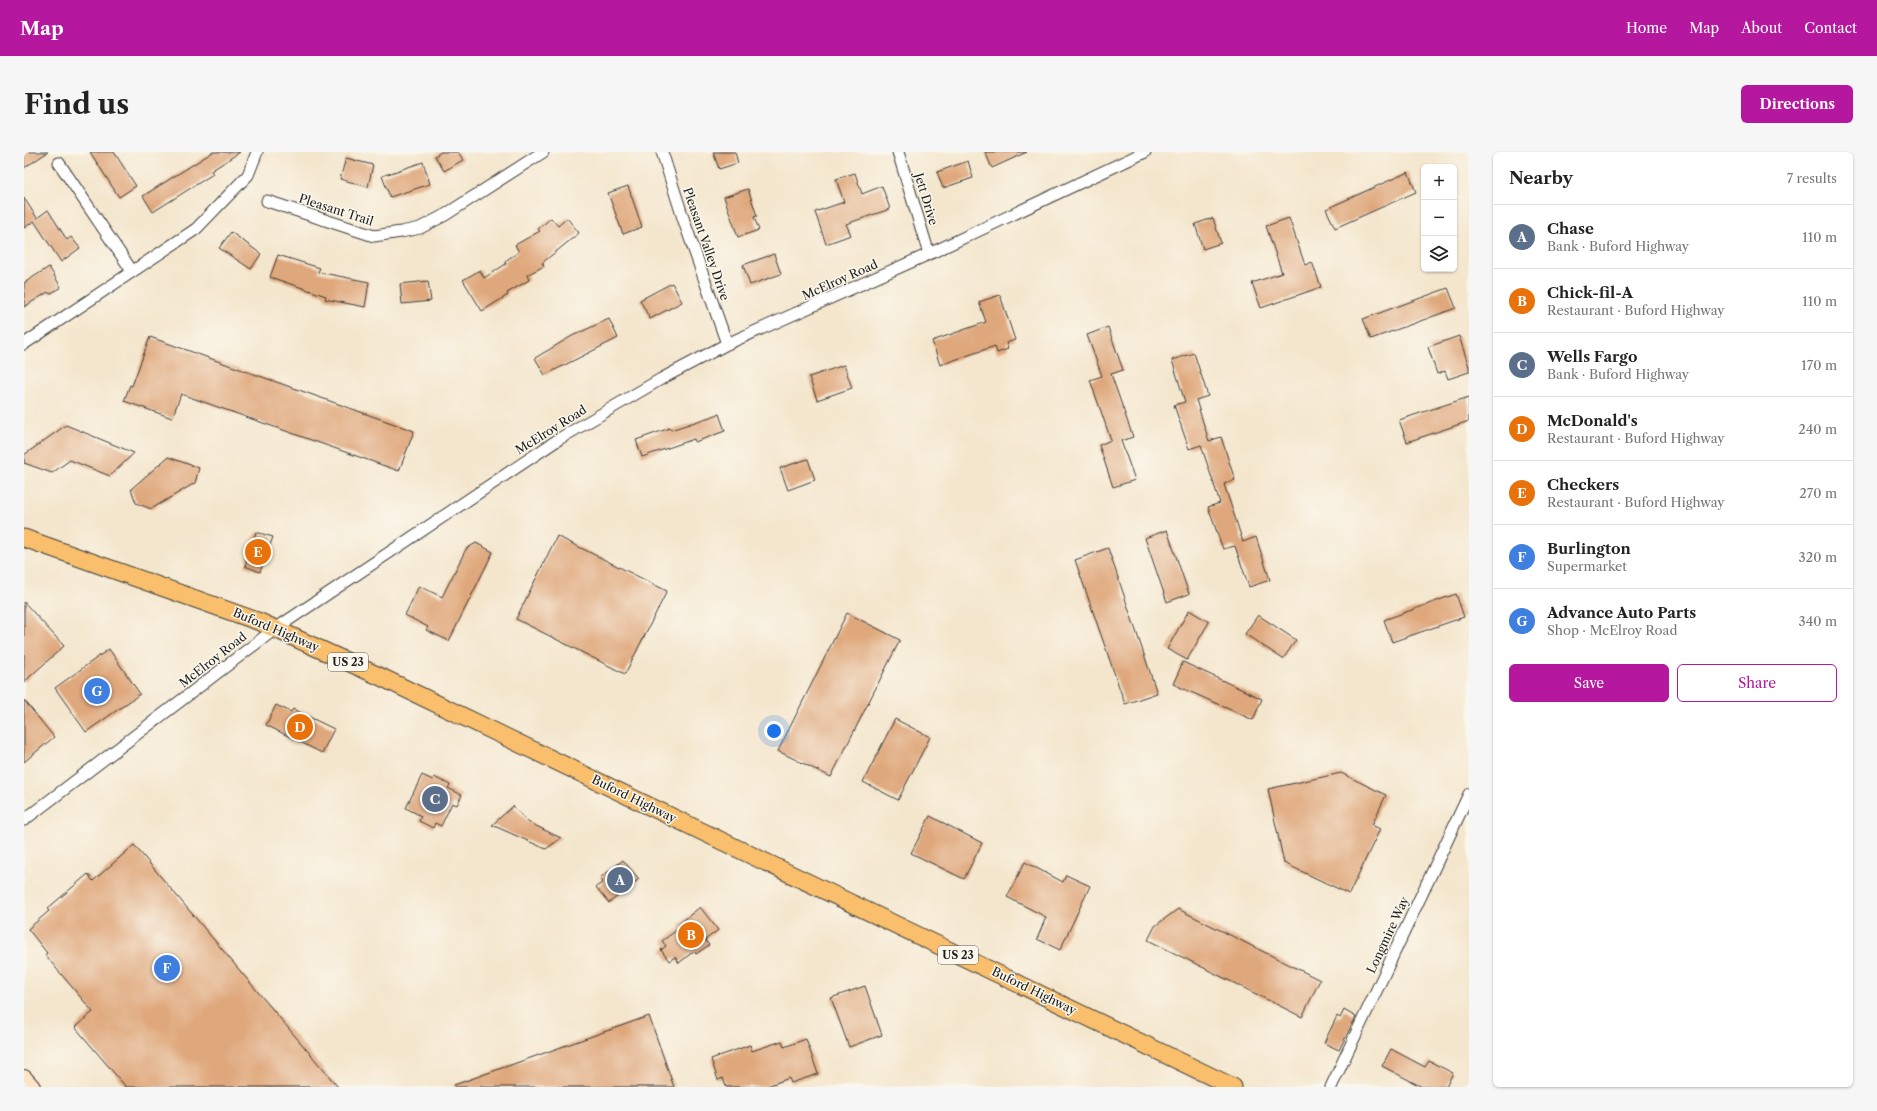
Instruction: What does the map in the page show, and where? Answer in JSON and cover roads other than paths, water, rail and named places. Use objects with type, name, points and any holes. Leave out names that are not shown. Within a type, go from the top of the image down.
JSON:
[{"type":"main road","name":"Buford Highway","points":[[24,538],[254,619],[381,677],[1233,1087]]},
{"type":"street","points":[[24,344],[196,229],[248,175],[258,152]]},
{"type":"street","name":"Pleasant Trail","points":[[267,201],[374,236],[401,232],[420,228],[445,215],[543,152]]},
{"type":"street","name":"Pleasant Valley Drive","points":[[662,152],[727,344]]},
{"type":"street","name":"Jett Drive","points":[[898,152],[929,254]]},
{"type":"street","name":"McElroy Road","points":[[24,820],[276,629],[559,439],[661,379],[727,344],[929,254],[1145,152]]},
{"type":"street","points":[[59,163],[132,271]]},
{"type":"street","name":"Longmire Way","points":[[1330,1087],[1469,794]]},
{"type":"street","points":[[24,1078],[32,1087]]},
{"type":"place","name":"Checkers","points":[[258,552]]},
{"type":"place","name":"Advance Auto Parts","points":[[97,691]]},
{"type":"place","name":"McDonald's","points":[[300,727]]},
{"type":"place","name":"Wells Fargo","points":[[435,799]]},
{"type":"place","name":"Chase","points":[[620,880]]},
{"type":"place","name":"Chick-fil-A","points":[[691,935]]},
{"type":"place","name":"Burlington","points":[[167,968]]}]
